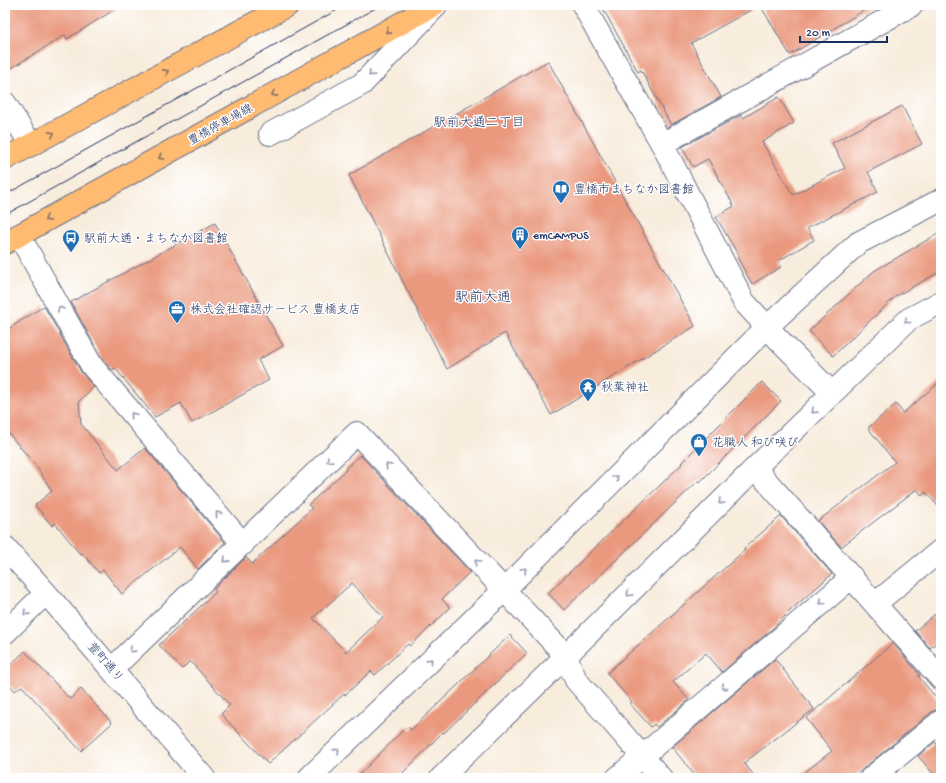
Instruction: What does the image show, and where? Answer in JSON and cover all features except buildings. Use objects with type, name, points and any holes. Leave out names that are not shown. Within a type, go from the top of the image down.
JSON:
[{"type":"main road","points":[[5,159],[288,5]]},
{"type":"main road","name":"豊橋停車場線","points":[[12,239],[436,5]]},
{"type":"street","points":[[270,134],[362,84],[436,5]]},
{"type":"street","points":[[583,5],[662,144],[744,302],[832,393]]},
{"type":"street","points":[[662,144],[912,5]]},
{"type":"street","points":[[5,103],[11,124],[31,145]]},
{"type":"street","points":[[309,778],[504,590],[767,327],[858,243],[941,200]]},
{"type":"street","points":[[12,239],[92,366],[243,544]]},
{"type":"street","points":[[441,778],[909,319],[941,302]]},
{"type":"street","points":[[112,669],[357,433],[566,656],[576,680],[661,778]]},
{"type":"street","points":[[756,468],[876,603],[941,679]]},
{"type":"street","name":"萱町通り","points":[[5,547],[112,669],[204,778]]},
{"type":"street","points":[[876,603],[941,550]]},
{"type":"street","points":[[617,778],[852,577]]},
{"type":"street","points":[[5,633],[46,593]]},
{"type":"street","points":[[871,778],[941,721]]},
{"type":"tram line","points":[[5,195],[346,5]]},
{"type":"tram line","points":[[5,215],[381,5]]},
{"type":"place","name":"豊橋市まちなか図書館","points":[[561,204]]},
{"type":"place","name":"emCAMPUS","points":[[520,250]]},
{"type":"place","name":"駅前大通・まちなか図書館","points":[[71,253]]},
{"type":"place","name":"株式会社確認サービス 豊橋支店","points":[[177,324]]},
{"type":"place","name":"秋葉神社","points":[[588,402]]},
{"type":"place","name":"花職人 和び咲び","points":[[699,457]]},
{"type":"district","name":"駅前大通二丁目","points":[[479,121]]},
{"type":"district","name":"駅前大通","points":[[483,296]]}]
